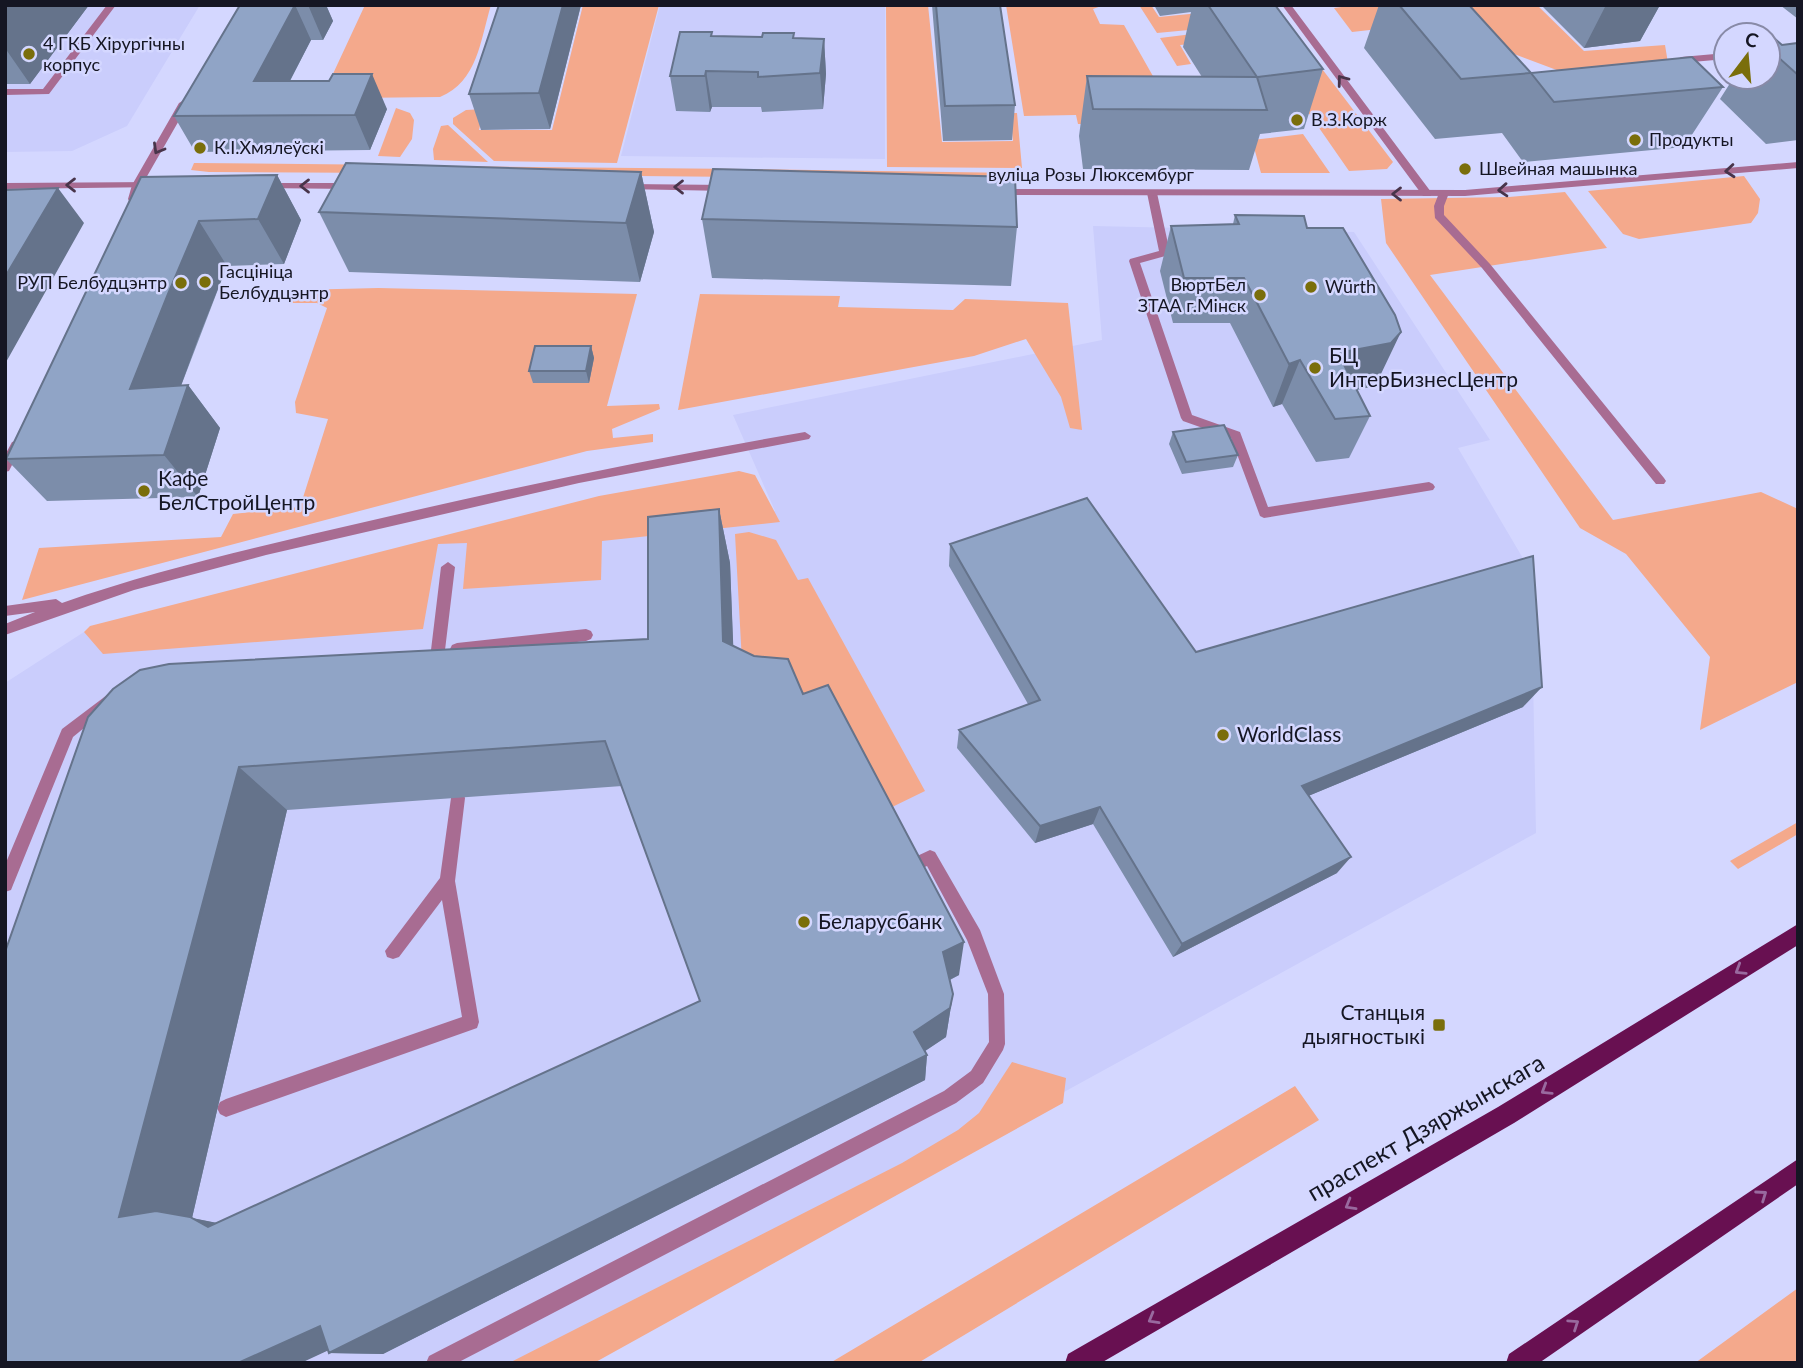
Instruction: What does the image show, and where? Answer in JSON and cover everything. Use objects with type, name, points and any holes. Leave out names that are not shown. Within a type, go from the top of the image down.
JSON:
[{"type":"main road","name":"праспект Дзяржынскага","points":[[1077,1363],[1506,1115],[1798,934]]},
{"type":"main road","points":[[1518,1363],[1798,1170]]},
{"type":"street","points":[[5,92],[46,92],[112,5]]},
{"type":"street","points":[[1286,5],[1427,194]]},
{"type":"street","points":[[1681,60],[1712,57]]},
{"type":"street","points":[[131,208],[137,185],[189,95]]},
{"type":"street","name":"вуліца Розы Люксембург","points":[[985,192],[1427,194],[1798,165]]},
{"type":"street","points":[[5,186],[164,185]]},
{"type":"street","points":[[257,186],[363,186]]},
{"type":"street","points":[[621,187],[744,189]]},
{"type":"street","points":[[1152,193],[1165,253],[1134,261],[1186,418],[1236,435],[1264,513],[1429,487]]},
{"type":"street","points":[[1444,193],[1438,206],[1439,216],[1486,266],[1660,481]]},
{"type":"street","points":[[5,468],[23,431]]},
{"type":"street","points":[[5,631],[75,601],[173,572],[571,478],[805,436]]},
{"type":"street","points":[[448,566],[431,651],[474,654],[586,635]]},
{"type":"street","points":[[5,611],[75,601]]},
{"type":"street","points":[[5,885],[67,733],[107,701],[118,696]]},
{"type":"street","points":[[226,1108],[471,1021],[447,881],[458,798]]},
{"type":"street","points":[[436,1363],[950,1097],[977,1077],[997,1044],[996,994],[974,936],[930,858],[904,870]]},
{"type":"street","points":[[393,950],[447,881]]},
{"type":"shaded area","points":[[5,5],[200,5],[127,126],[72,151],[5,152]]},
{"type":"shaded area","points":[[365,5],[491,5],[480,46],[470,70],[453,90],[440,97],[353,98],[325,91]]},
{"type":"shaded area","points":[[583,5],[659,5],[617,163],[494,161],[453,124],[453,118],[466,110],[484,109],[479,130],[552,130]]},
{"type":"shaded area","points":[[660,5],[885,5],[885,159],[621,156]]},
{"type":"shaded area","points":[[886,5],[928,5],[942,142],[1013,141],[1010,113],[1017,113],[1022,168],[887,167]]},
{"type":"shaded area","points":[[1006,5],[1104,5],[1093,9],[1100,24],[1124,25],[1158,85],[1148,124],[1078,124],[1076,115],[1024,116]]},
{"type":"shaded area","points":[[1139,5],[1151,5],[1159,17],[1220,11],[1231,26],[1157,33]]},
{"type":"shaded area","points":[[1356,5],[1537,5],[1584,51],[1665,45],[1668,63],[1578,78],[1432,23],[1352,32],[1334,8]]},
{"type":"shaded area","points":[[1233,29],[1240,39],[1180,45],[1191,64],[1177,66],[1160,38]]},
{"type":"shaded area","points":[[1297,36],[1393,162],[1387,169],[1349,171],[1258,40]]},
{"type":"shaded area","points":[[396,108],[410,113],[414,120],[412,139],[400,157],[378,156]]},
{"type":"shaded area","points":[[448,125],[488,162],[434,160],[433,149],[441,126]]},
{"type":"shaded area","points":[[1303,134],[1330,173],[1261,173],[1252,140]]},
{"type":"shaded area","points":[[194,163],[399,165],[395,173],[209,172],[191,170]]},
{"type":"shaded area","points":[[427,166],[743,169],[742,177],[424,174]]},
{"type":"shaded area","points":[[750,169],[1022,173],[1023,181],[749,178]]},
{"type":"shaded area","points":[[1744,176],[1760,199],[1758,213],[1751,223],[1639,239],[1623,234],[1588,191]]},
{"type":"shaded area","points":[[1565,192],[1607,248],[1430,275],[1613,520],[1761,492],[1798,509],[1798,682],[1700,730],[1710,657],[1626,554],[1580,528],[1386,243],[1381,199],[1509,197]]},
{"type":"shaded area","points":[[1093,226],[1354,232],[1490,440],[1458,448],[1531,572],[1536,833],[1033,1109],[549,1363],[5,1363],[5,683],[84,632],[437,544],[775,511],[733,415],[1102,340]]},
{"type":"shaded area","points":[[378,288],[637,294],[607,406],[659,404],[660,409],[612,429],[613,438],[653,434],[653,442],[587,451],[22,600],[39,548],[221,537],[233,514],[300,507],[328,419],[296,413],[295,402],[327,308],[317,303],[292,303],[297,290]]},
{"type":"shaded area","points":[[700,294],[840,296],[838,307],[953,310],[965,299],[1068,303],[1082,430],[1070,428],[1061,397],[1026,339],[974,356],[678,410]]},
{"type":"shaded area","points":[[739,471],[755,475],[780,522],[602,541],[601,580],[463,589],[467,543],[438,544],[423,629],[103,654],[84,632],[90,626],[599,496]]},
{"type":"shaded area","points":[[749,532],[776,540],[798,580],[808,578],[925,791],[886,810],[743,680],[735,534]]},
{"type":"shaded area","points":[[1798,822],[1798,834],[1738,869],[1730,861]]},
{"type":"shaded area","points":[[1012,1062],[1066,1078],[1063,1103],[594,1363],[509,1363],[902,1163],[958,1130],[979,1113]]},
{"type":"shaded area","points":[[1295,1086],[1319,1120],[918,1363],[830,1363]]},
{"type":"shaded area","points":[[1798,1288],[1798,1363],[1695,1363]]},
{"type":"building","points":[[240,5],[295,5],[254,81],[329,81],[333,74],[372,74],[355,115],[174,116]]},
{"type":"building","points":[[499,5],[563,5],[539,93],[469,94]]},
{"type":"building","points":[[936,5],[1000,5],[1015,105],[945,106]]},
{"type":"building","points":[[1208,5],[1275,5],[1323,69],[1257,77]]},
{"type":"building","points":[[1399,5],[1469,5],[1531,73],[1461,79]]},
{"type":"building","points":[[680,32],[712,32],[711,36],[762,37],[763,33],[794,33],[793,38],[824,39],[820,73],[758,77],[758,72],[706,71],[705,76],[670,76]]},
{"type":"building","points":[[1798,43],[1798,75],[1782,61],[1782,45]]},
{"type":"building","points":[[1692,57],[1712,76],[1712,88],[1554,102],[1531,73]]},
{"type":"building","points":[[1087,76],[1257,77],[1267,110],[1093,109]]},
{"type":"building","points":[[346,163],[641,172],[626,223],[319,212]]},
{"type":"building","points":[[713,169],[1015,177],[1017,227],[702,219]]},
{"type":"building","points":[[277,175],[258,219],[199,221],[168,294],[130,389],[188,385],[164,455],[6,459],[141,177]]},
{"type":"building","points":[[58,188],[5,277],[5,190]]},
{"type":"building","points":[[1235,215],[1304,216],[1307,228],[1343,228],[1395,315],[1401,332],[1391,343],[1338,353],[1370,416],[1335,419],[1300,360],[1289,364],[1244,278],[1184,278],[1171,226],[1239,224]]},
{"type":"building","points":[[535,346],[591,346],[586,371],[529,371]]},
{"type":"building","points":[[1224,425],[1238,455],[1186,462],[1173,432]]},
{"type":"building","name":"WorldClass","points":[[1087,498],[1196,652],[1533,556],[1542,687],[1302,786],[1351,857],[1182,944],[1100,807],[1040,826],[959,730],[1040,700],[950,544]]},
{"type":"building","name":"Беларусбанк","points":[[719,509],[723,641],[754,656],[788,659],[803,694],[828,685],[964,942],[943,952],[953,994],[950,1008],[914,1032],[927,1055],[329,1353],[320,1326],[238,1363],[5,1363],[5,952],[88,717],[113,689],[140,670],[169,664],[648,639],[648,517]],"holes":[[[605,741],[700,1001],[208,1227],[190,1217],[156,1211],[119,1217],[239,767]]]},
{"type":"place","name":"4 ГКБ Хірургічны корпус","points":[[29,54]]},
{"type":"place","name":"В.З.Корж","points":[[1297,120]]},
{"type":"place","name":"Продукты","points":[[1635,140]]},
{"type":"place","name":"К.І.Хмялеўскі","points":[[200,148]]},
{"type":"place","name":"Швейная машынка","points":[[1465,169]]},
{"type":"place","name":"Гасцініца Белбудцэнтр","points":[[205,282]]},
{"type":"place","name":"РУП Белбудцэнтр","points":[[181,283]]},
{"type":"place","name":"Würth","points":[[1311,287]]},
{"type":"place","name":"ВюртБел ЗТАА г.Мінск","points":[[1260,295]]},
{"type":"place","name":"БЦ ИнтерБизнесЦентр","points":[[1315,368]]},
{"type":"place","name":"Кафе БелСтройЦентр","points":[[144,491]]},
{"type":"place","name":"WorldClass","points":[[1223,735]]},
{"type":"place","name":"Беларусбанк","points":[[804,922]]},
{"type":"place","name":"Станцыя дыягностыкі","points":[[1439,1025]]}]
